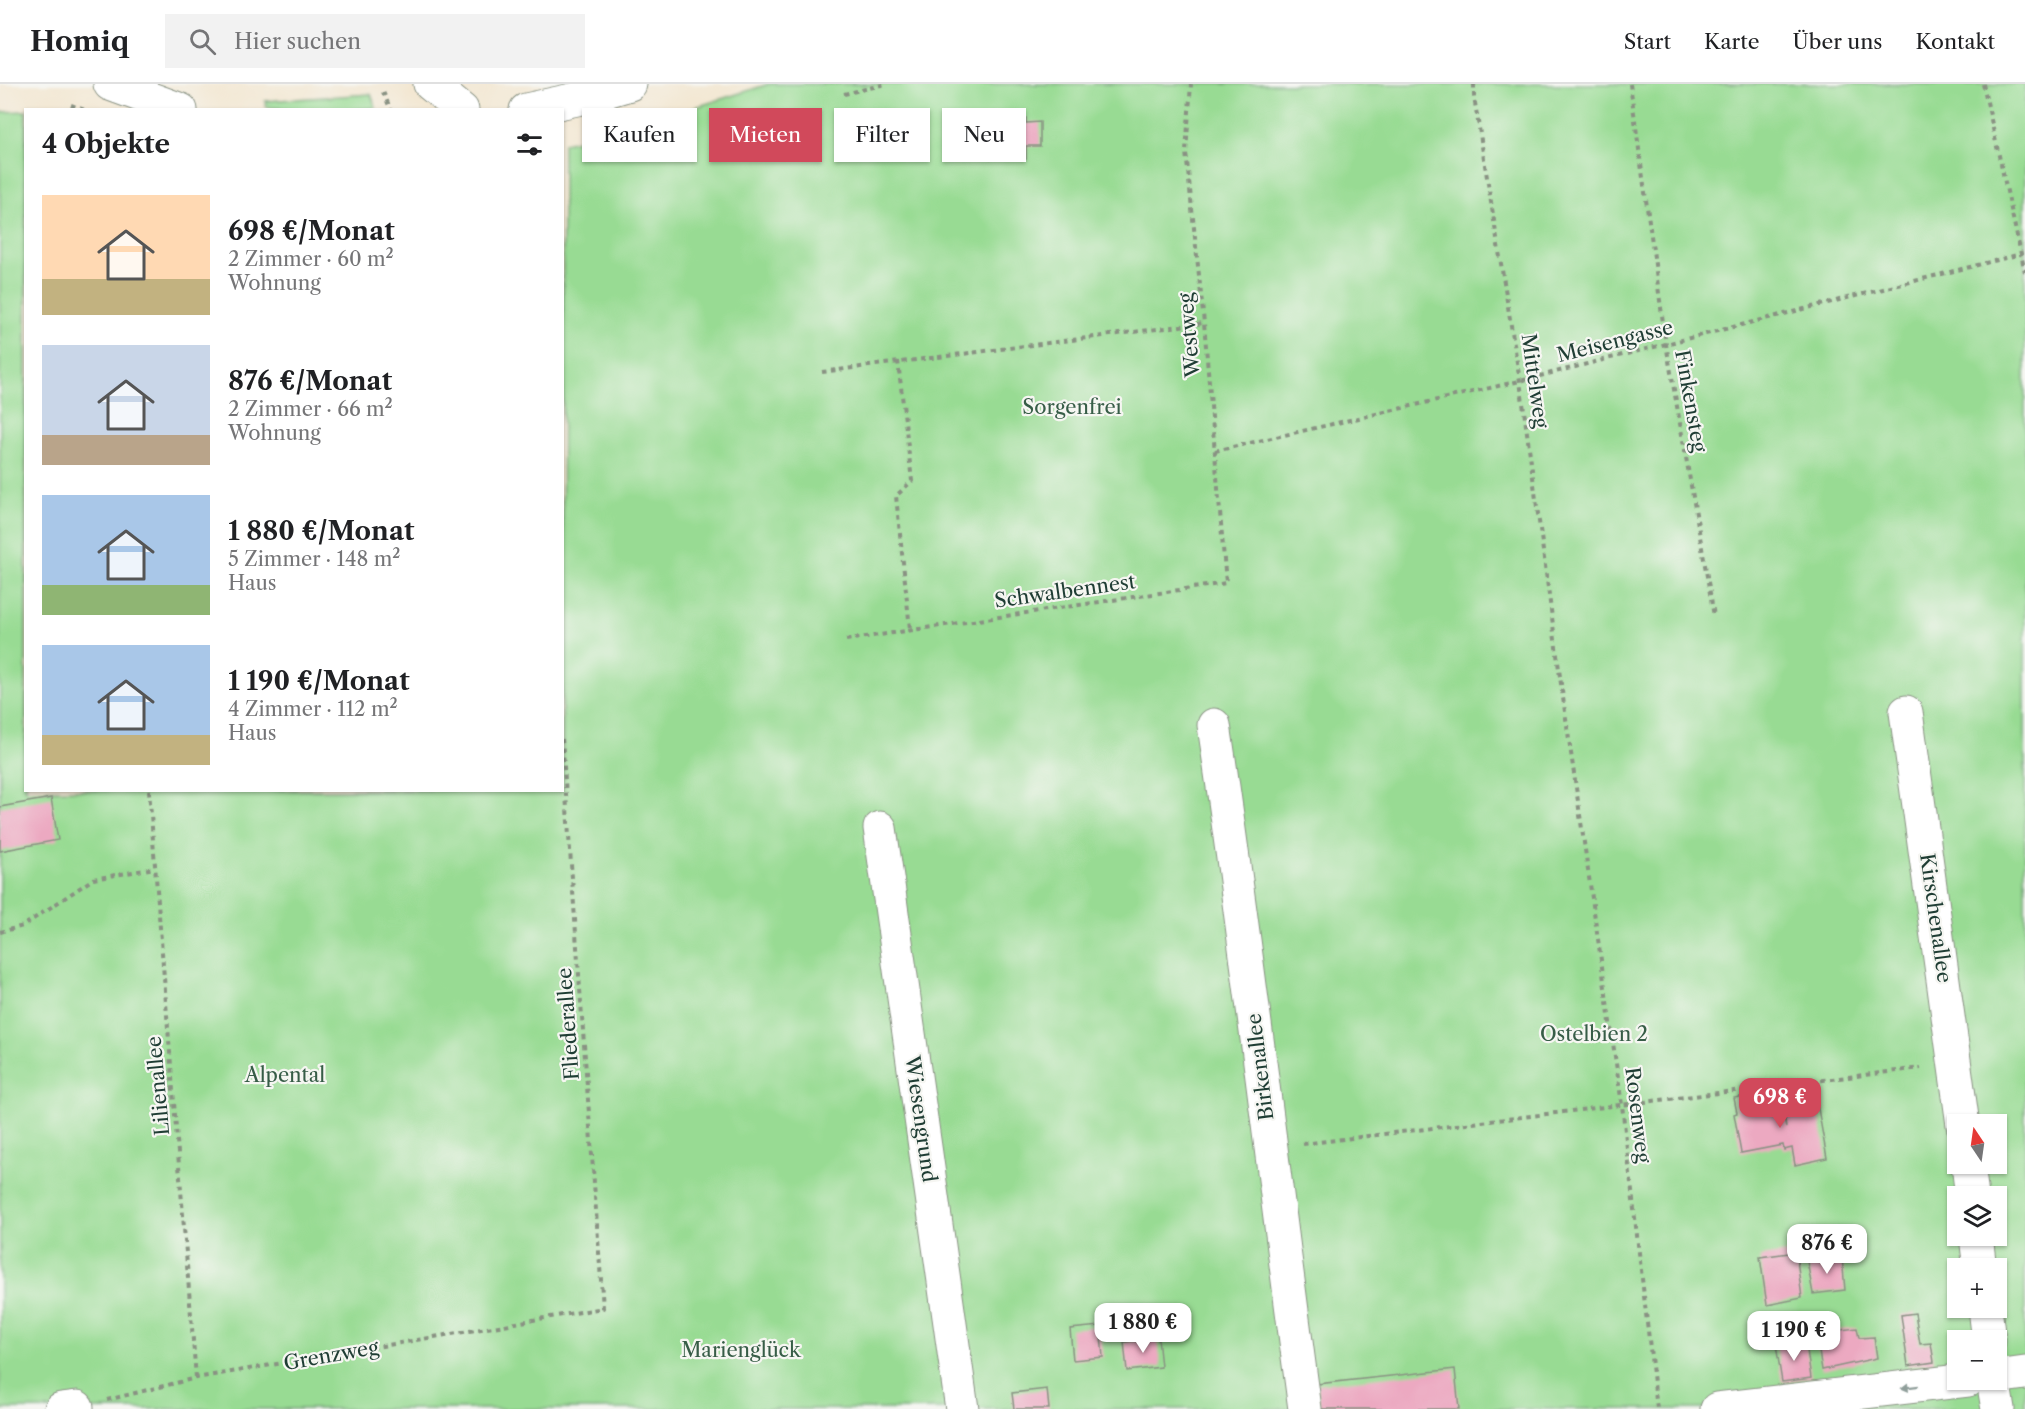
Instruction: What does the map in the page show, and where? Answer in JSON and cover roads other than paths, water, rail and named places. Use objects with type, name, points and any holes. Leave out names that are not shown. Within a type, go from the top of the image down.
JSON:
[{"type":"main road","points":[[110,84],[176,108]]},
{"type":"main road","points":[[430,84],[460,108]]},
{"type":"main road","points":[[535,108],[586,97],[630,84]]},
{"type":"main road","name":"Kirschenallee","points":[[1906,712],[1962,1114]]},
{"type":"main road","name":"Birkenallee","points":[[1214,725],[1242,915],[1305,1409]]},
{"type":"main road","name":"Wiesengrund","points":[[880,828],[962,1409]]},
{"type":"main road","points":[[2007,1376],[2025,1373]]},
{"type":"main road","points":[[1718,1409],[1947,1382]]},
{"type":"main road","points":[[1996,1390],[1998,1409]]},
{"type":"park label","name":"Sorgenfrei","points":[[1072,407]]},
{"type":"park label","name":"Ostelbien 2","points":[[1594,1034]]},
{"type":"park label","name":"Alpental","points":[[285,1075]]},
{"type":"park label","name":"Marienglück","points":[[741,1350]]}]
